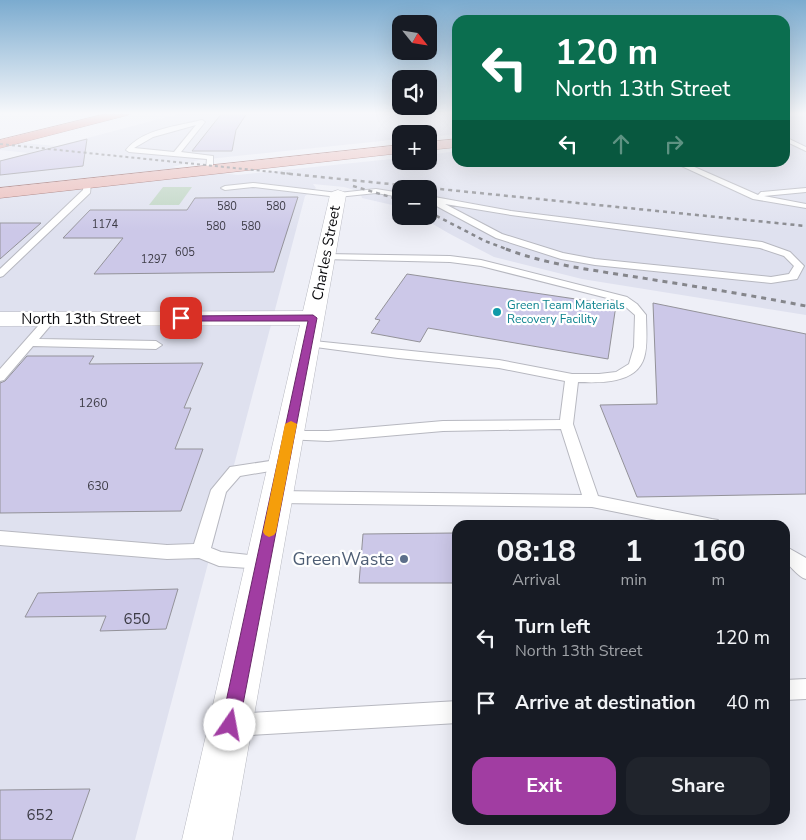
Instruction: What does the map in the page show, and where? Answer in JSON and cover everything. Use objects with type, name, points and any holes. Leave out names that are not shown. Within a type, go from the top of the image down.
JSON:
[{"type":"main road","points":[[0,193],[372,152]]},
{"type":"street","name":"Charles Street","points":[[207,840],[338,195]]},
{"type":"street","name":"North 13th Street","points":[[0,319],[50,319],[310,330]]},
{"type":"lane","points":[[154,152],[211,157],[210,170]]},
{"type":"lane","points":[[688,167],[750,194],[776,202],[806,206]]},
{"type":"lane","points":[[0,274],[87,191],[87,183]]},
{"type":"lane","points":[[225,188],[253,186],[300,189],[338,195],[376,191],[392,194]]},
{"type":"lane","points":[[750,194],[806,190]]},
{"type":"lane","points":[[429,199],[511,213],[762,245],[787,254],[798,266],[793,277],[771,280],[605,263],[560,256],[499,236],[429,199]]},
{"type":"lane","points":[[310,330],[398,354],[499,364],[572,378],[598,379],[625,374],[638,360],[641,315],[634,306],[623,299],[481,263],[450,259],[325,257]]},
{"type":"lane","points":[[0,378],[50,319]]},
{"type":"lane","points":[[30,342],[156,345]]},
{"type":"lane","points":[[572,378],[566,424],[592,501]]},
{"type":"lane","points":[[283,466],[328,436],[443,426],[566,424]]},
{"type":"lane","points":[[201,551],[219,490],[235,471],[283,466],[592,501],[687,520]]},
{"type":"lane","points":[[0,538],[167,552],[201,551],[219,559],[263,562]]},
{"type":"lane","points":[[790,556],[801,564],[806,572]]},
{"type":"lane","points":[[790,690],[806,689]]},
{"type":"lane","points":[[230,725],[452,712]]},
{"type":"shaded area","points":[[21,152],[274,152],[199,160],[172,167],[238,175],[392,159],[392,170],[437,170],[437,154],[449,152],[452,152],[452,167],[790,167],[790,152],[806,152],[806,315],[582,279],[494,257],[434,225],[437,225],[437,180],[392,180],[392,205],[362,198],[354,190],[344,187],[313,184],[316,188],[305,196],[135,840],[0,840],[0,161],[28,153]]},
{"type":"green space","points":[[163,187],[192,187],[179,205],[149,205]]},
{"type":"building","points":[[35,152],[85,152],[83,166],[0,175],[0,161]]},
{"type":"building","points":[[298,197],[274,272],[94,274],[123,238],[63,238],[90,210],[187,210],[195,198]]},
{"type":"building","points":[[0,223],[41,223],[0,259]]},
{"type":"building","name":"Green Team Materials Recovery Facility","points":[[407,274],[616,305],[608,359],[428,328],[420,342],[371,333],[380,320],[375,319]]},
{"type":"building","points":[[653,303],[806,334],[806,494],[637,497],[600,405],[657,404]]},
{"type":"building","points":[[27,356],[94,356],[89,364],[203,363],[184,408],[191,408],[175,449],[203,449],[181,511],[0,513],[0,383],[5,381]]},
{"type":"building","points":[[452,533],[452,583],[359,583],[363,534]]},
{"type":"building","points":[[178,589],[166,629],[100,631],[106,616],[25,617],[38,593]]},
{"type":"building","points":[[90,789],[72,840],[0,840],[0,790]]},
{"type":"railway","points":[[80,152],[293,174]]},
{"type":"railway","points":[[281,173],[806,226]]},
{"type":"railway","points":[[353,186],[392,197]]},
{"type":"railway","points":[[437,216],[485,241],[509,250]]},
{"type":"railway","points":[[506,249],[522,255],[571,266],[806,306]]},
{"type":"slow traffic","points":[[269,532],[291,424]]},
{"type":"place","name":"Green Team Materials Recovery Facility","points":[[497,312]]},
{"type":"place","name":"GreenWaste","points":[[404,559]]},
{"type":"route","points":[[181,318],[313,318],[230,725]]}]
